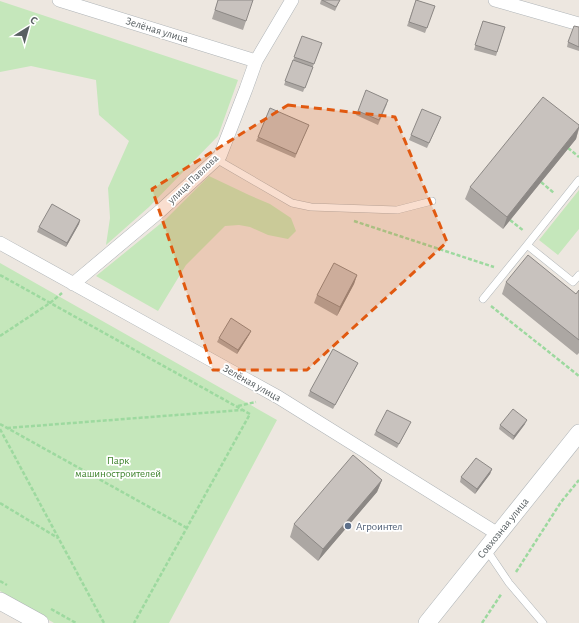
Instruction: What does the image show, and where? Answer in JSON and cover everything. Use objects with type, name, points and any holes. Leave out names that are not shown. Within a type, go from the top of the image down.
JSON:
[{"type":"street","name":"Зелёная улица","points":[[59,0],[256,61]]},
{"type":"street","name":"улица Павлова","points":[[73,284],[160,211],[220,156],[256,61],[292,0]]},
{"type":"street","points":[[495,0],[579,24]]},
{"type":"street","name":"Зелёная улица","points":[[0,243],[248,382],[278,397],[498,534]]},
{"type":"street","name":"Совхозная улица","points":[[427,623],[579,433]]},
{"type":"street","points":[[0,601],[40,623]]},
{"type":"lane","points":[[216,159],[292,203],[311,207],[397,210],[432,201]]},
{"type":"lane","points":[[483,299],[579,180]]},
{"type":"lane","points":[[527,245],[573,282],[579,275]]},
{"type":"lane","points":[[486,549],[509,583],[544,623]]},
{"type":"path","points":[[568,148],[579,157]]},
{"type":"path","points":[[540,182],[563,200]]},
{"type":"path","points":[[510,220],[533,238]]},
{"type":"path","points":[[0,275],[250,414],[134,623]]},
{"type":"path","points":[[0,336],[50,303],[73,284]]},
{"type":"path","points":[[483,299],[579,376]]},
{"type":"path","points":[[7,428],[243,410]]},
{"type":"path","points":[[0,424],[187,528]]},
{"type":"path","points":[[0,429],[104,623]]},
{"type":"path","points":[[482,623],[561,502],[579,480]]},
{"type":"path","points":[[0,503],[58,538]]},
{"type":"highlighted area","points":[[288,105],[395,117],[447,242],[307,370],[213,370],[152,189]]},
{"type":"green space","points":[[0,1],[238,80],[218,136],[149,207],[106,245],[110,218],[108,188],[129,141],[99,115],[96,80],[31,66],[0,72]]},
{"type":"green space","points":[[209,176],[270,204],[291,218],[296,231],[288,239],[268,235],[250,227],[239,225],[225,226],[186,265],[158,311],[96,276],[165,220]]},
{"type":"green space","points":[[579,190],[579,229],[558,255],[539,240]]},
{"type":"green space","name":"Парк машиностроителей","points":[[0,263],[277,420],[169,623],[54,623],[0,591]]},
{"type":"building","points":[[218,0],[253,0],[246,21],[215,10]]},
{"type":"building","points":[[322,0],[340,0],[336,7]]},
{"type":"building","points":[[416,0],[435,6],[427,28],[409,22]]},
{"type":"building","points":[[483,21],[505,27],[497,52],[475,45]]},
{"type":"building","points":[[574,26],[579,27],[579,47],[568,42]]},
{"type":"building","points":[[302,36],[322,43],[314,64],[294,57]]},
{"type":"building","points":[[293,60],[313,67],[305,88],[285,81]]},
{"type":"building","points":[[366,90],[388,100],[379,120],[358,111]]},
{"type":"building","points":[[543,97],[579,125],[579,127],[507,217],[470,187]]},
{"type":"building","points":[[270,108],[309,125],[296,154],[258,137]]},
{"type":"building","points":[[422,109],[441,117],[429,143],[411,135]]},
{"type":"building","points":[[52,204],[80,220],[67,243],[39,227]]},
{"type":"building","points":[[528,255],[576,294],[579,290],[579,340],[506,282]]},
{"type":"building","points":[[334,263],[357,275],[340,307],[317,295]]},
{"type":"building","points":[[231,318],[251,331],[238,350],[219,338]]},
{"type":"building","points":[[333,349],[358,363],[335,405],[310,391]]},
{"type":"building","points":[[513,409],[527,420],[514,436],[500,425]]},
{"type":"building","points":[[387,410],[411,422],[399,444],[376,431]]},
{"type":"building","points":[[353,455],[382,480],[323,549],[294,524]]},
{"type":"building","points":[[476,458],[492,469],[477,489],[461,477]]},
{"type":"place","name":"Агроинтел","points":[[348,526]]}]
